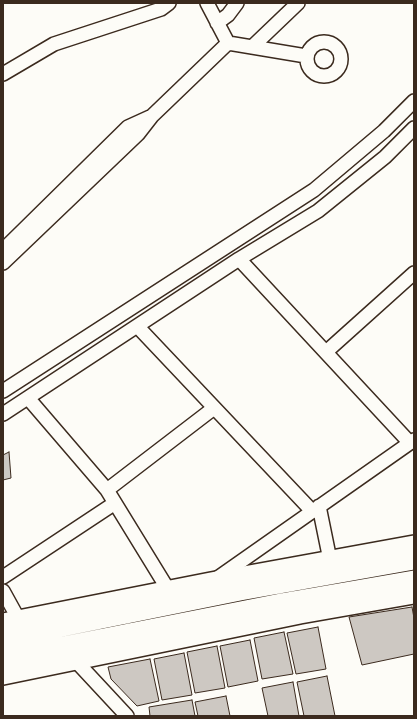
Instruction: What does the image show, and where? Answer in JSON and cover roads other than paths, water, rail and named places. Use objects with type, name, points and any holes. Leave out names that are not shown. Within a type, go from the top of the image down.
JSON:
[{"type":"main road","points":[[11,622],[211,582],[414,545]]},
{"type":"main road","points":[[3,639],[240,591],[414,560]]},
{"type":"main road","points":[[3,658],[281,603],[414,580]]},
{"type":"main road","points":[[3,675],[300,614],[414,594]]},
{"type":"street","points":[[3,74],[54,44],[162,9],[169,3]]},
{"type":"street","points":[[207,3],[228,43]]},
{"type":"street","points":[[218,23],[228,16],[237,3]]},
{"type":"street","points":[[252,47],[298,3]]},
{"type":"street","points":[[228,43],[306,56]]},
{"type":"street","points":[[3,263],[138,134],[152,116],[228,43]]},
{"type":"street","points":[[3,391],[314,190],[384,131],[414,101]]},
{"type":"street","points":[[3,250],[128,127],[152,116]]},
{"type":"street","points":[[3,414],[239,259],[318,211],[385,157],[414,128]]},
{"type":"street","points":[[211,582],[412,442],[239,259]]},
{"type":"street","points":[[326,352],[414,273]]},
{"type":"street","points":[[137,326],[214,408],[316,509],[330,560]]},
{"type":"street","points":[[28,398],[107,490],[169,591]]},
{"type":"street","points":[[107,490],[214,408]]},
{"type":"street","points":[[3,577],[115,503]]},
{"type":"street","points":[[3,591],[11,622]]},
{"type":"street","points":[[74,660],[127,716]]}]
